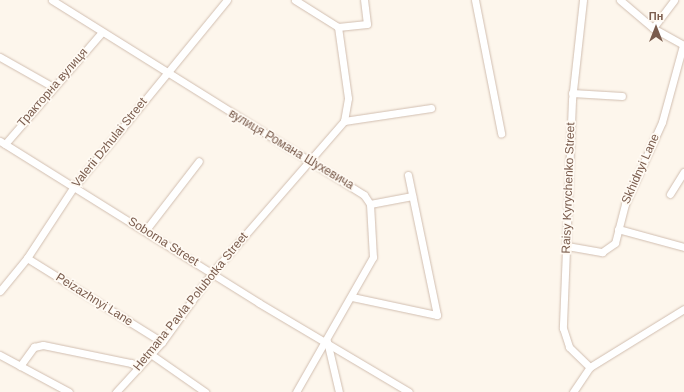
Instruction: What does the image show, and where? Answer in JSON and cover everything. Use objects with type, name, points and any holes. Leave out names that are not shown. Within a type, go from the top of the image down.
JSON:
[{"type":"street","name":"вулиця Романа Шухевича","points":[[52,0],[364,195],[370,204]]},
{"type":"street","name":"Valerii Dzhulai Street","points":[[0,291],[27,258],[73,188],[227,0]]},
{"type":"street","points":[[295,0],[338,27],[367,24],[364,0]]},
{"type":"street","points":[[475,0],[501,133]]},
{"type":"street","name":"Raisy Kyrychenko Street","points":[[583,0],[572,93],[563,328],[569,347],[590,368]]},
{"type":"street","points":[[620,0],[653,28],[684,45]]},
{"type":"street","points":[[653,28],[674,0]]},
{"type":"street","points":[[338,27],[348,98],[344,121],[431,108]]},
{"type":"street","name":"Тракторна вулиця","points":[[2,142],[102,32]]},
{"type":"street","name":"Skhidnyi Lane","points":[[567,246],[593,252],[607,251],[615,243],[625,204],[662,122],[684,45]]},
{"type":"street","points":[[0,57],[53,87]]},
{"type":"street","points":[[572,93],[622,96]]},
{"type":"street","name":"Hetmana Pavla Polubotka Street","points":[[116,392],[152,355],[212,273],[344,121]]},
{"type":"street","name":"Soborna Street","points":[[2,142],[73,188],[409,392]]},
{"type":"street","points":[[145,231],[199,161]]},
{"type":"street","points":[[670,194],[684,172]]},
{"type":"street","points":[[352,297],[437,315],[408,175]]},
{"type":"street","points":[[296,392],[327,341],[373,257],[370,204],[412,196]]},
{"type":"street","points":[[618,229],[684,247]]},
{"type":"street","name":"Peizazhnyi Lane","points":[[27,258],[162,342]]},
{"type":"street","points":[[573,392],[590,368],[684,309]]},
{"type":"street","points":[[327,341],[339,392]]},
{"type":"street","points":[[20,366],[34,347],[43,345],[131,363],[139,368]]},
{"type":"street","points":[[0,355],[69,392]]},
{"type":"street","points":[[152,355],[205,392]]}]
